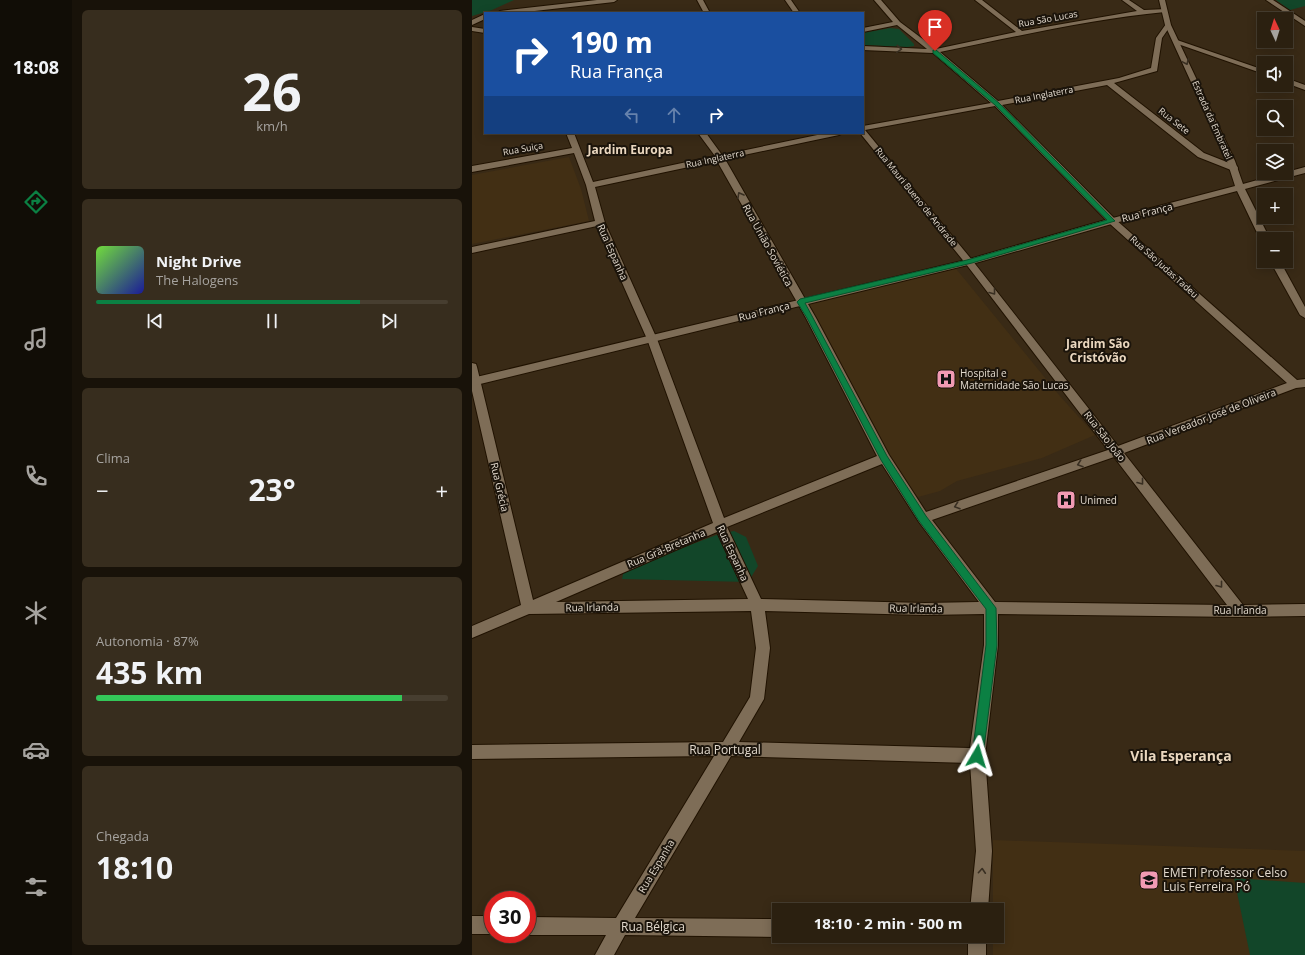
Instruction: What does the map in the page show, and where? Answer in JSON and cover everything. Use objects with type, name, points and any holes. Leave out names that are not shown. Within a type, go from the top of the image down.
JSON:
[{"type":"street","points":[[512,12],[599,5],[614,0]]},
{"type":"street","points":[[700,0],[706,12]]},
{"type":"street","points":[[788,0],[796,12]]},
{"type":"street","name":"Rua São Judas Tadeu","points":[[877,0],[898,23],[935,51],[997,104],[1112,221],[1300,384]]},
{"type":"street","points":[[978,0],[1021,33]]},
{"type":"street","points":[[1125,0],[1144,12]]},
{"type":"street","name":"Estrada da Embratel","points":[[1162,0],[1168,25],[1234,168],[1240,188],[1261,232]]},
{"type":"street","points":[[1269,0],[1305,24]]},
{"type":"street","name":"Rua São Lucas","points":[[864,48],[935,51],[1021,33],[1144,12],[1165,10]]},
{"type":"street","points":[[472,23],[484,17]]},
{"type":"street","points":[[864,30],[898,23]]},
{"type":"street","name":"Rua Inglaterra","points":[[864,128],[997,104],[1108,82],[1146,72],[1154,69],[1159,38],[1168,25]]},
{"type":"street","points":[[472,29],[484,32]]},
{"type":"street","points":[[1177,42],[1257,70]]},
{"type":"street","name":"Rua Sete","points":[[1108,82],[1201,155],[1234,168]]},
{"type":"street","points":[[1293,83],[1305,88]]},
{"type":"street","name":"Rua Mauri Bueno de Andrade","points":[[864,133],[969,262]]},
{"type":"street","name":"Rua Espanha","points":[[570,134],[590,185],[600,223],[652,339],[720,524],[757,605],[763,648],[757,699],[604,955]]},
{"type":"street","name":"Rua União Soviética","points":[[703,134],[720,158],[800,302],[811,318],[884,458],[923,518],[991,608]]},
{"type":"street","name":"Rua Inglaterra","points":[[590,185],[834,134]]},
{"type":"street","name":"Rua Suiça","points":[[472,169],[577,150]]},
{"type":"street","name":"Rua França","points":[[473,382],[969,262],[1112,221],[1305,170]]},
{"type":"street","points":[[472,250],[600,223]]},
{"type":"street","name":"Rua São João","points":[[969,262],[1240,611]]},
{"type":"street","points":[[1278,268],[1305,315]]},
{"type":"street","name":"Rua Grécia","points":[[472,367],[473,382],[528,608]]},
{"type":"street","name":"Rua Vereador José de Oliveira","points":[[923,518],[1117,452],[1300,384]]},
{"type":"street","name":"Rua Grã-Bretanha","points":[[472,632],[720,524],[884,458]]},
{"type":"street","name":"Rua Irlanda","points":[[528,608],[757,605],[925,609],[1305,610]]},
{"type":"street","points":[[980,903],[984,851],[977,756],[991,645],[991,608]]},
{"type":"street","name":"Rua Portugal","points":[[472,752],[726,749],[977,756]]},
{"type":"street","points":[[472,925],[484,925]]},
{"type":"street","name":"Rua Bélgica","points":[[536,926],[772,928]]},
{"type":"street","points":[[977,943],[977,955]]},
{"type":"shaded area","points":[[569,157],[581,189],[589,221],[472,244],[472,175]]},
{"type":"shaded area","name":"Hospital e Maternidade São Lucas","points":[[953,265],[1059,395],[1095,435],[1042,458],[957,481],[940,491],[918,497],[901,480],[806,305]]},
{"type":"shaded area","name":"EMETI Professor Celso Luis Ferreira Pó","points":[[993,840],[1305,851],[1305,955],[993,955],[993,943],[1004,943],[1004,903],[993,903]]},
{"type":"green space","points":[[472,0],[514,0],[492,10],[472,16]]},
{"type":"green space","points":[[1276,0],[1305,0],[1305,6],[1290,10]]},
{"type":"green space","points":[[890,28],[899,29],[914,44],[914,46],[864,45],[864,33]]},
{"type":"green space","points":[[734,531],[746,537],[758,566],[748,582],[622,579],[624,570],[719,534]]},
{"type":"green space","points":[[1234,878],[1305,883],[1305,955],[1250,955]]},
{"type":"place","name":"Hospital e Maternidade São Lucas","points":[[946,379]]},
{"type":"place","name":"Unimed","points":[[1066,500]]},
{"type":"place","name":"EMETI Professor Celso Luis Ferreira Pó","points":[[1149,880]]},
{"type":"district","name":"Jardim Europa","points":[[630,150]]},
{"type":"district","name":"Jardim São Cristóvão","points":[[1098,351]]},
{"type":"district","name":"Vila Esperança","points":[[1181,756]]},
{"type":"route","points":[[935,51],[997,104],[1112,221],[969,262],[800,302],[811,318],[884,458],[923,518],[991,608],[991,645],[977,756]]}]
